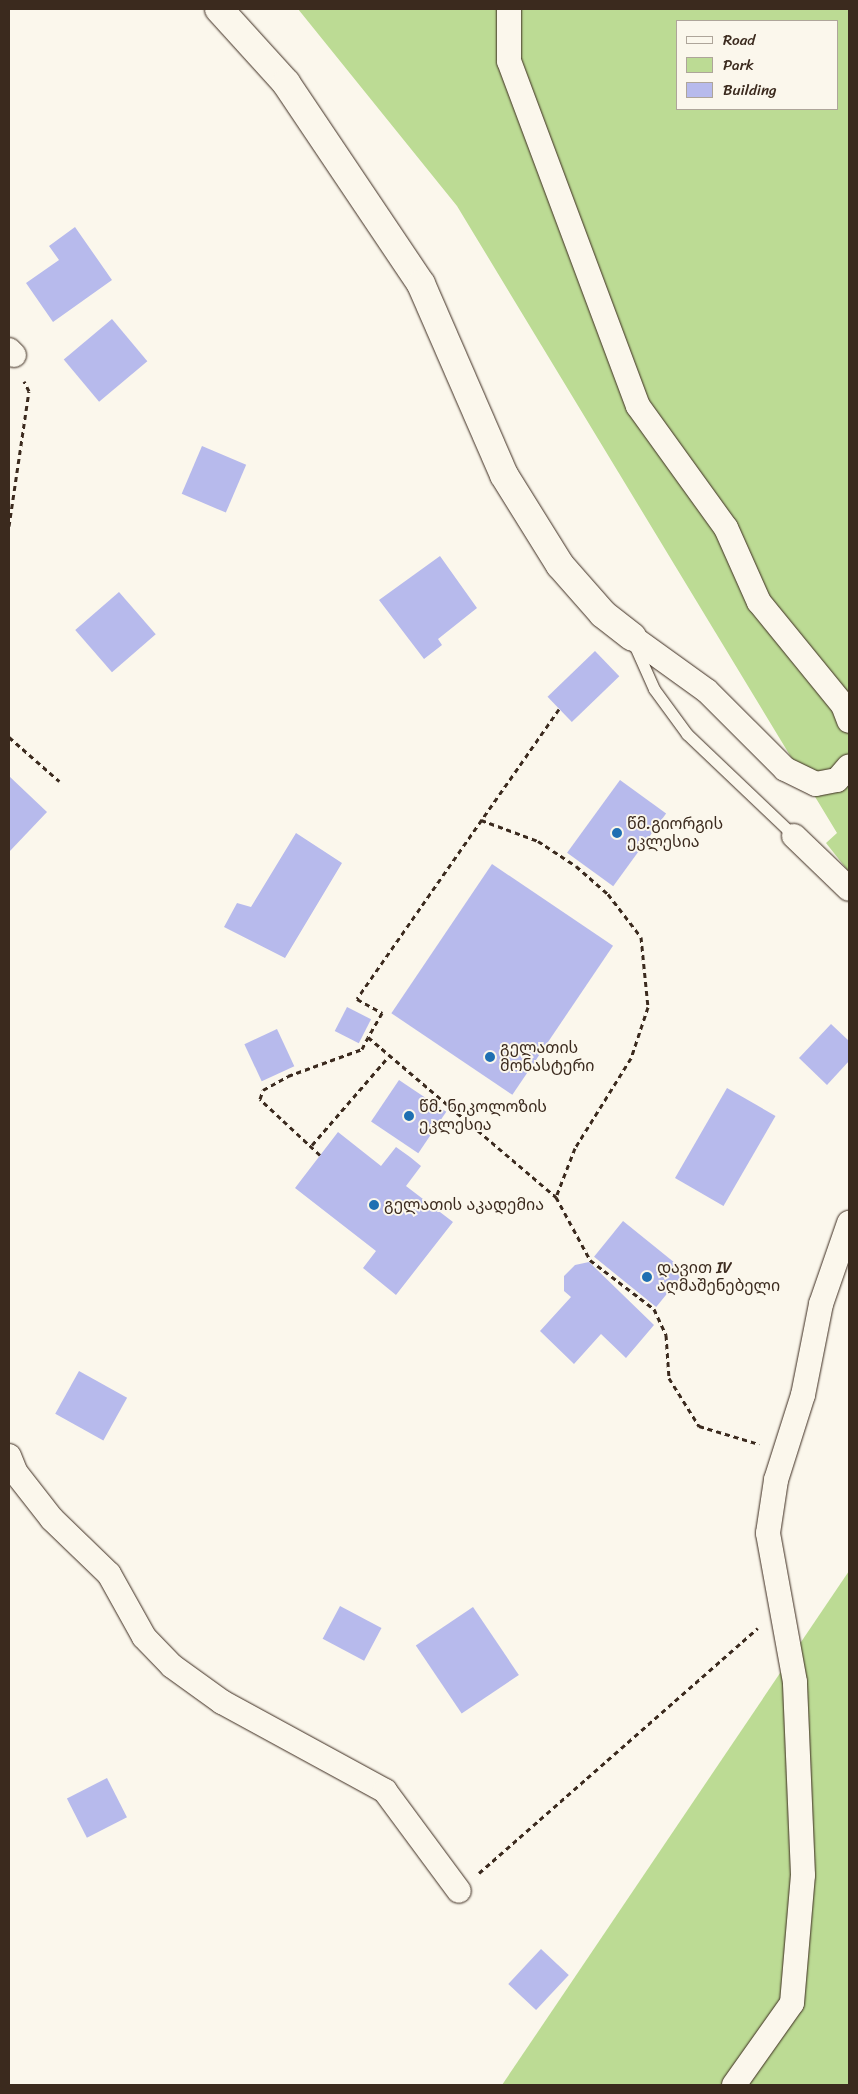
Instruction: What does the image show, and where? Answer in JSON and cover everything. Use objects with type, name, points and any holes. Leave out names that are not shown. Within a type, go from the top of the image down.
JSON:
[{"type":"street","points":[[219,9],[286,84],[422,284],[504,475],[560,564],[603,614],[706,691],[785,769],[816,784],[837,780],[849,766]]},
{"type":"street","points":[[509,9],[509,61],[638,406],[726,528],[759,602],[843,705],[849,721]]},
{"type":"street","points":[[794,836],[849,889]]},
{"type":"street","points":[[734,2085],[792,2003],[803,1876],[795,1682],[783,1606],[768,1533],[783,1451],[803,1395],[821,1304],[849,1223]]},
{"type":"street","points":[[9,1456],[16,1473],[52,1520],[109,1574],[144,1637],[172,1666],[222,1702],[385,1791],[459,1891]]},
{"type":"lane","points":[[632,637],[654,689],[686,734],[794,836]]},
{"type":"path","points":[[9,526],[28,391],[11,353]]},
{"type":"path","points":[[320,1155],[312,1145],[260,1099],[263,1090],[288,1076],[362,1049],[382,1013],[357,998],[559,709]]},
{"type":"path","points":[[9,737],[59,782]]},
{"type":"path","points":[[481,820],[538,841],[576,866],[608,894],[641,937],[648,1007],[631,1058],[575,1148],[556,1197]]},
{"type":"path","points":[[368,1037],[556,1197],[590,1260],[654,1309],[666,1335],[669,1378],[699,1426],[783,1451]]},
{"type":"path","points":[[312,1145],[390,1055]]},
{"type":"path","points":[[459,1891],[783,1606]]},
{"type":"green space","points":[[298,9],[849,9],[849,872],[826,843],[837,833],[457,206]]},
{"type":"green space","points":[[849,1571],[849,2085],[502,2085]]},
{"type":"building","points":[[75,227],[112,280],[53,322],[26,283],[59,260],[49,246]]},
{"type":"building","points":[[112,319],[147,361],[99,402],[64,359]]},
{"type":"building","points":[[202,446],[246,465],[226,513],[182,494]]},
{"type":"building","points":[[440,556],[477,608],[438,639],[442,645],[424,659],[379,600]]},
{"type":"building","points":[[119,592],[156,634],[112,672],[75,630]]},
{"type":"building","points":[[595,651],[619,676],[572,722],[548,697]]},
{"type":"building","points":[[9,776],[47,812],[9,852]]},
{"type":"building","name":"წმ.გიორგის ეკლესია","points":[[620,780],[666,814],[613,886],[567,853]]},
{"type":"building","points":[[296,833],[342,863],[285,958],[224,927],[237,903],[251,907]]},
{"type":"building","points":[[492,864],[613,946],[512,1095],[391,1013]]},
{"type":"building","points":[[347,1007],[371,1019],[359,1043],[335,1031]]},
{"type":"building","points":[[831,1024],[849,1041],[849,1061],[827,1085],[799,1058]]},
{"type":"building","points":[[277,1029],[294,1066],[262,1081],[244,1044]]},
{"type":"building","name":"წმ. ნიკოლოზის ეკლესია","points":[[399,1080],[446,1112],[418,1153],[371,1121]]},
{"type":"building","points":[[727,1088],[775,1116],[723,1206],[675,1178]]},
{"type":"building","name":"გელათის აკადემია","points":[[338,1132],[381,1166],[396,1147],[410,1157],[421,1166],[406,1186],[453,1222],[396,1295],[363,1268],[376,1251],[295,1188]]},
{"type":"building","points":[[623,1221],[685,1271],[656,1307],[594,1257]]},
{"type":"building","points":[[589,1262],[654,1325],[626,1358],[601,1334],[574,1364],[540,1331],[571,1297],[564,1291],[564,1276],[575,1265]]},
{"type":"building","points":[[79,1371],[127,1398],[103,1441],[55,1414]]},
{"type":"building","points":[[340,1606],[381,1628],[364,1661],[323,1639]]},
{"type":"building","points":[[473,1607],[519,1675],[462,1714],[416,1646]]},
{"type":"building","points":[[107,1778],[127,1817],[87,1838],[67,1798]]},
{"type":"building","points":[[541,1949],[569,1975],[536,2010],[508,1984]]},
{"type":"place","name":"წმ.გიორგის ეკლესია","points":[[617,833]]},
{"type":"place","name":"გელათის მონასტერი","points":[[490,1057]]},
{"type":"place","name":"წმ. ნიკოლოზის ეკლესია","points":[[409,1116]]},
{"type":"place","name":"გელათის აკადემია","points":[[374,1205]]},
{"type":"place","name":"დავით IV აღმაშენებელი","points":[[647,1277]]}]
